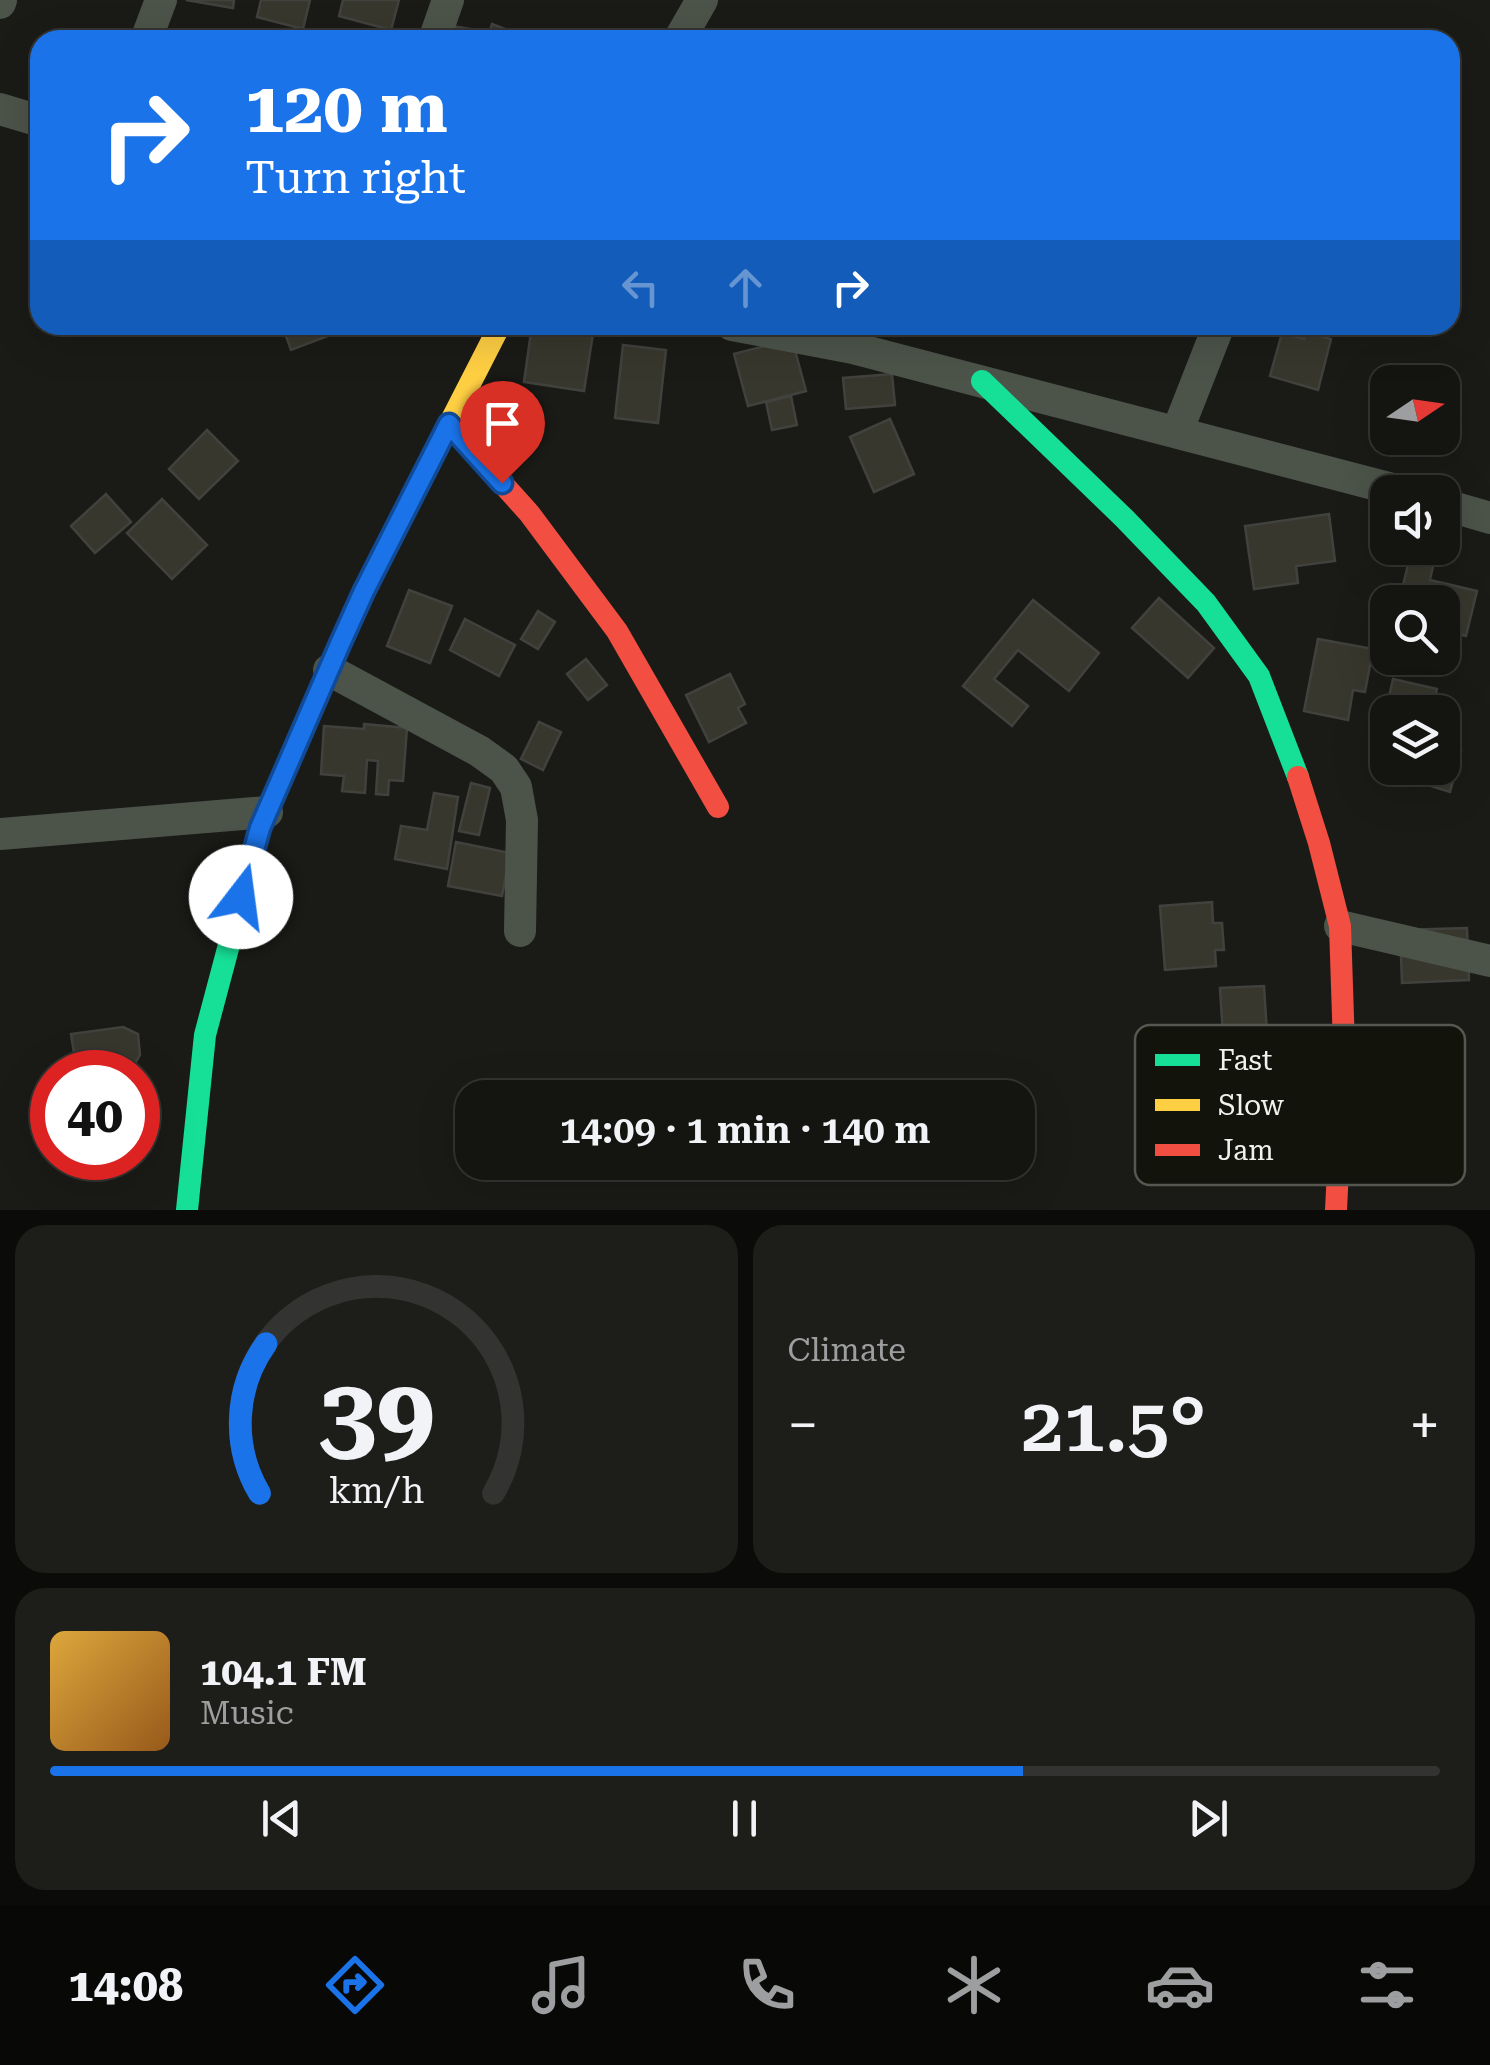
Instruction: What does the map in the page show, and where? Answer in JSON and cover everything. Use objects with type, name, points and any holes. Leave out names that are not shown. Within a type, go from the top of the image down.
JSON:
[{"type":"street","points":[[150,30],[161,0]]},
{"type":"street","points":[[438,30],[448,0]]},
{"type":"street","points":[[685,30],[702,0]]},
{"type":"street","points":[[0,109],[30,119]]},
{"type":"street","points":[[188,1210],[204,1034],[260,828],[364,591],[495,335]]},
{"type":"street","points":[[784,335],[982,380],[1370,483]]},
{"type":"street","points":[[1177,432],[1216,335]]},
{"type":"street","points":[[982,380],[1206,603],[1260,676],[1299,779],[1340,926],[1343,1025]]},
{"type":"street","points":[[449,424],[529,513],[616,631],[718,808]]},
{"type":"street","points":[[1460,509],[1490,518]]},
{"type":"street","points":[[329,670],[479,751],[504,769],[516,787],[522,820],[520,931]]},
{"type":"street","points":[[0,834],[267,812]]},
{"type":"street","points":[[1340,926],[1490,961]]},
{"type":"street","points":[[1336,1210],[1337,1185]]},
{"type":"building","points":[[186,0],[234,0],[233,8]]},
{"type":"building","points":[[261,0],[310,0],[303,29],[257,17]]},
{"type":"building","points":[[343,0],[399,0],[391,30],[339,16]]},
{"type":"building","points":[[446,25],[476,30],[445,30]]},
{"type":"building","points":[[286,335],[331,335],[291,350]]},
{"type":"building","points":[[531,335],[593,335],[584,391],[524,382]]},
{"type":"building","points":[[1281,335],[1304,339],[1305,335],[1317,335],[1331,339],[1318,390],[1270,376]]},
{"type":"building","points":[[792,339],[806,391],[748,406],[734,354]]},
{"type":"building","points":[[623,345],[666,350],[658,423],[615,418]]},
{"type":"building","points":[[892,374],[895,405],[846,409],[843,378]]},
{"type":"building","points":[[791,396],[797,425],[772,430],[766,402]]},
{"type":"building","points":[[890,419],[914,474],[874,492],[850,437]]},
{"type":"building","points":[[207,430],[238,461],[199,499],[169,469]]},
{"type":"building","points":[[106,494],[131,522],[95,553],[71,526]]},
{"type":"building","points":[[162,499],[207,545],[172,579],[127,533]]},
{"type":"building","points":[[1329,514],[1335,561],[1296,566],[1298,583],[1254,589],[1245,526]]},
{"type":"building","points":[[1408,565],[1433,565],[1430,580],[1451,585],[1403,585]]},
{"type":"building","points":[[1460,587],[1477,591],[1466,636],[1460,634]]},
{"type":"building","points":[[409,590],[452,606],[430,663],[387,646]]},
{"type":"building","points":[[1159,598],[1214,648],[1188,678],[1132,628]]},
{"type":"building","points":[[1033,600],[1099,653],[1069,691],[1018,650],[994,679],[1028,706],[1012,726],[963,686]]},
{"type":"building","points":[[538,611],[555,622],[538,649],[521,639]]},
{"type":"building","points":[[465,619],[515,645],[499,676],[450,650]]},
{"type":"building","points":[[1318,639],[1370,648],[1365,692],[1353,690],[1348,720],[1304,711]]},
{"type":"building","points":[[586,659],[607,685],[588,700],[567,674]]},
{"type":"building","points":[[730,674],[745,704],[738,708],[746,723],[709,742],[686,695]]},
{"type":"building","points":[[1393,679],[1437,689],[1436,695],[1389,695]]},
{"type":"building","points":[[539,722],[561,732],[543,770],[521,759]]},
{"type":"building","points":[[364,724],[407,728],[403,781],[389,780],[388,795],[376,794],[378,761],[367,760],[365,793],[342,791],[344,776],[321,774],[324,726],[364,729]]},
{"type":"building","points":[[471,783],[490,788],[479,835],[459,831]]},
{"type":"building","points":[[1427,785],[1452,785],[1450,792]]},
{"type":"building","points":[[434,793],[458,797],[447,869],[395,859],[401,826],[427,830]]},
{"type":"building","points":[[456,842],[510,853],[502,896],[448,886]]},
{"type":"building","points":[[1212,902],[1213,923],[1222,923],[1224,950],[1215,950],[1216,966],[1165,970],[1160,906]]},
{"type":"building","points":[[1467,928],[1469,980],[1402,983],[1400,930]]},
{"type":"building","points":[[1264,986],[1266,1025],[1222,1025],[1220,988]]},
{"type":"building","points":[[123,1027],[138,1034],[140,1050],[74,1050],[71,1034]]},
{"type":"traffic: fast","points":[[982,381],[1206,603],[1259,676],[1298,777]]},
{"type":"traffic: fast","points":[[187,1210],[205,1035],[260,828],[363,591],[437,448]]},
{"type":"traffic: slow","points":[[437,448],[495,335]]},
{"type":"traffic: jam","points":[[449,424],[529,513],[617,631],[718,807]]},
{"type":"traffic: jam","points":[[1298,777],[1340,926],[1343,1025]]},
{"type":"traffic: jam","points":[[1336,1210],[1337,1185]]},
{"type":"route","points":[[241,897],[260,828],[340,644],[449,424],[502,483]]}]
